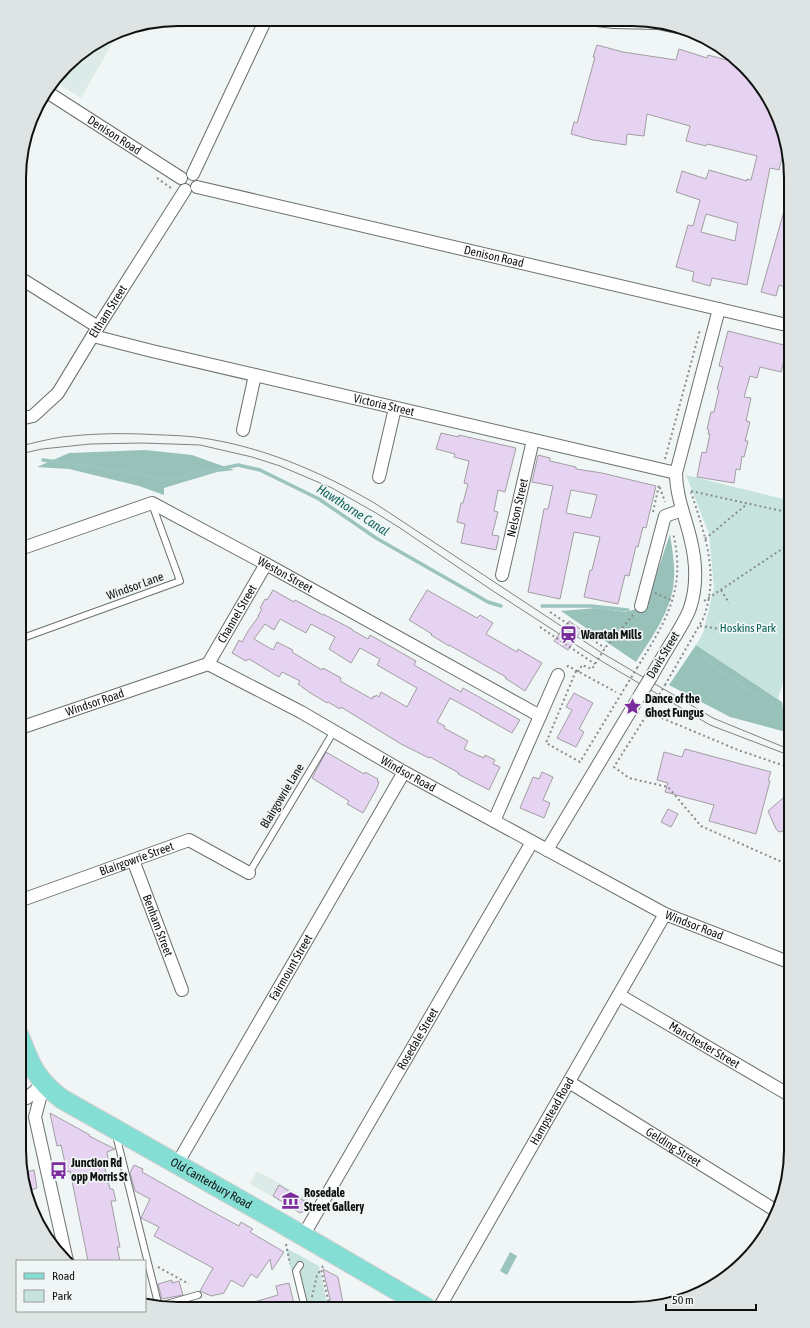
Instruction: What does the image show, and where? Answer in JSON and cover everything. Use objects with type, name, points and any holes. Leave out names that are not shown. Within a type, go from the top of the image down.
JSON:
[{"type":"main road","name":"Old Canterbury Road","points":[[26,1052],[32,1067],[44,1083],[62,1099],[417,1302]]},
{"type":"street","points":[[191,188],[198,181],[197,178],[187,176],[262,26]]},
{"type":"street","name":"Denison Road","points":[[51,94],[187,176]]},
{"type":"street","name":"Denison Road","points":[[191,188],[784,324]]},
{"type":"street","name":"Eltham Street","points":[[26,417],[33,416],[58,393],[95,331],[191,188]]},
{"type":"street","name":"Victoria Street","points":[[26,282],[95,331],[152,351],[676,474]]},
{"type":"street","name":"Davis Street","points":[[547,850],[683,623],[690,608],[694,591],[694,560],[688,530],[676,486],[676,474],[719,309]]},
{"type":"street","points":[[243,430],[255,376]]},
{"type":"street","points":[[379,477],[395,408]]},
{"type":"street","name":"Nelson Street","points":[[502,575],[533,440]]},
{"type":"street","points":[[26,547],[152,503]]},
{"type":"street","name":"Weston Street","points":[[152,503],[266,564],[540,716]]},
{"type":"street","points":[[641,606],[665,516],[682,510]]},
{"type":"street","name":"Channel Street","points":[[208,664],[266,564]]},
{"type":"street","name":"Windsor Road","points":[[26,726],[208,664],[301,712],[404,772],[665,914],[784,960]]},
{"type":"street","points":[[494,821],[558,675]]},
{"type":"street","name":"Fairmount Street","points":[[177,1164],[404,772]]},
{"type":"street","name":"Blairgowrie Street","points":[[26,898],[189,840],[249,873]]},
{"type":"street","name":"Rosedale Street","points":[[303,1236],[532,842]]},
{"type":"street","name":"Benham Street","points":[[133,860],[182,990]]},
{"type":"street","name":"Hampstead Road","points":[[442,1302],[665,914]]},
{"type":"street","name":"Manchester Street","points":[[618,995],[784,1092]]},
{"type":"street","name":"Gelding Street","points":[[569,1082],[772,1208]]},
{"type":"street","points":[[26,1097],[44,1083]]},
{"type":"street","points":[[44,1083],[35,1117],[62,1248]]},
{"type":"street","points":[[26,1105],[30,1113],[35,1117]]},
{"type":"lane","name":"Windsor Lane","points":[[26,637],[180,581],[152,503]]},
{"type":"lane","name":"Blairgowrie Lane","points":[[249,873],[334,731]]},
{"type":"lane","points":[[115,1129],[156,1301]]},
{"type":"lane","points":[[300,1265],[296,1271],[304,1302]]},
{"type":"lane","points":[[174,1302],[198,1295]]},
{"type":"path","points":[[665,459],[701,326]]},
{"type":"path","points":[[691,491],[784,512]]},
{"type":"path","points":[[705,539],[747,504]]},
{"type":"path","points":[[641,606],[605,648],[592,669],[582,665],[577,671],[546,743],[580,762],[666,617],[673,601],[678,576],[676,545]]},
{"type":"path","points":[[690,608],[709,599],[784,548]]},
{"type":"path","points":[[721,590],[729,603]]},
{"type":"path","points":[[650,591],[673,601]]},
{"type":"path","points":[[550,612],[605,648]]},
{"type":"path","points":[[726,630],[700,626],[614,766],[629,778],[668,787],[701,826],[784,863]]},
{"type":"path","points":[[540,627],[595,664]]},
{"type":"path","points":[[577,671],[616,692]]},
{"type":"path","points":[[657,716],[738,750],[784,766]]},
{"type":"path","points":[[286,1244],[290,1265]]},
{"type":"path","points":[[311,1302],[317,1276],[330,1252]]},
{"type":"path","points":[[147,1261],[189,1284]]},
{"type":"path","points":[[321,1269],[329,1302]]},
{"type":"shaded area","points":[[114,41],[81,98],[59,83],[70,70],[85,57],[102,46]]},
{"type":"shaded area","points":[[145,450],[192,455],[234,470],[217,472],[164,488],[164,495],[139,486],[69,469],[37,467],[69,453]]},
{"type":"shaded area","points":[[670,534],[674,572],[673,589],[670,601],[655,633],[636,662],[561,611],[596,608],[627,612],[646,605]]},
{"type":"shaded area","points":[[696,645],[782,702],[784,731],[730,717],[669,685]]},
{"type":"shaded area","points":[[257,1171],[308,1199],[300,1213],[250,1184]]},
{"type":"shaded area","points":[[510,1252],[517,1256],[507,1275],[500,1271]]},
{"type":"green space","name":"Hoskins Park","points":[[686,475],[784,499],[784,679],[778,699],[696,645],[703,633],[714,588],[709,534]]},
{"type":"green space","points":[[286,1248],[319,1266],[327,1302],[308,1302],[299,1268],[291,1270]]},
{"type":"building","points":[[597,45],[623,52],[676,60],[679,49],[707,58],[708,55],[729,61],[740,70],[753,85],[764,102],[776,129],[783,156],[779,170],[770,168],[747,285],[712,278],[710,286],[692,281],[694,272],[676,267],[688,225],[693,226],[700,200],[676,192],[682,171],[706,179],[709,170],[747,181],[747,179],[751,180],[757,156],[707,144],[706,146],[686,141],[690,126],[647,114],[644,136],[627,134],[626,145],[593,140],[571,134],[574,122],[577,123],[595,57],[593,57]],"holes":[[[706,214],[738,223],[735,241],[701,232]]]},
{"type":"building","points":[[784,211],[784,287],[779,285],[776,296],[761,292]]},
{"type":"building","points":[[728,331],[784,345],[784,361],[781,372],[760,367],[757,378],[750,376],[744,397],[751,398],[746,421],[750,422],[745,441],[748,441],[744,457],[742,456],[740,470],[736,469],[734,483],[697,477],[702,452],[706,453],[710,434],[708,434],[709,430],[707,429],[711,412],[714,412],[719,390],[717,389],[723,367],[719,366]]},
{"type":"building","points":[[441,433],[459,437],[459,435],[516,448],[505,492],[498,490],[494,511],[498,512],[492,535],[499,536],[496,550],[461,543],[465,524],[457,522],[461,503],[463,503],[468,484],[464,483],[469,461],[454,457],[455,454],[436,449]]},
{"type":"building","points":[[538,455],[550,458],[550,461],[576,467],[576,469],[602,473],[656,486],[646,528],[643,527],[638,547],[636,546],[629,576],[625,575],[618,604],[584,597],[600,537],[574,532],[560,599],[528,592],[544,509],[548,509],[553,486],[532,482]],"holes":[[[571,490],[597,495],[591,518],[566,513]]]},
{"type":"building","points":[[273,590],[294,602],[295,600],[323,614],[368,639],[370,635],[416,661],[414,665],[461,692],[463,688],[520,720],[512,733],[450,698],[437,722],[445,726],[444,728],[468,741],[464,749],[484,758],[485,755],[495,760],[493,764],[500,767],[489,790],[430,757],[429,758],[401,744],[341,707],[340,709],[328,702],[327,703],[298,684],[300,681],[282,672],[279,677],[249,659],[246,661],[232,653],[239,640],[242,642],[259,616],[262,609],[260,608],[265,599],[267,600]],"holes":[[[280,619],[306,633],[311,624],[335,637],[329,649],[351,663],[360,648],[380,659],[377,665],[417,688],[407,707],[381,692],[379,697],[376,695],[375,697],[373,696],[372,699],[340,681],[341,678],[323,668],[322,670],[292,652],[293,650],[277,642],[273,650],[254,639],[265,624],[274,630]]]},
{"type":"building","points":[[427,590],[477,618],[480,615],[493,623],[486,634],[517,652],[518,649],[542,663],[525,691],[505,678],[506,677],[449,646],[409,620]]},
{"type":"building","points":[[569,621],[582,630],[568,650],[554,641]]},
{"type":"building","points":[[574,693],[593,703],[579,729],[584,732],[576,747],[557,738],[572,710],[566,707]]},
{"type":"building","points":[[685,749],[771,772],[756,834],[709,821],[714,805],[665,792],[668,783],[657,780],[664,752],[682,757]]},
{"type":"building","points":[[326,752],[364,774],[365,772],[378,779],[377,781],[379,782],[377,788],[363,813],[347,804],[349,801],[312,778]]},
{"type":"building","points":[[542,772],[553,777],[543,800],[550,803],[544,818],[520,808],[533,777],[539,779]]},
{"type":"building","points":[[783,798],[784,831],[779,832],[776,829],[768,811]]},
{"type":"building","points":[[668,809],[678,814],[671,827],[661,822]]},
{"type":"building","points":[[50,1113],[90,1135],[89,1136],[115,1149],[107,1152],[109,1163],[104,1164],[110,1189],[113,1189],[116,1201],[111,1201],[120,1247],[117,1247],[120,1260],[88,1260],[70,1171],[67,1172],[61,1145],[57,1146]]},
{"type":"building","points":[[134,1165],[143,1169],[142,1172],[239,1226],[241,1222],[253,1229],[250,1232],[284,1252],[272,1270],[270,1259],[257,1278],[251,1274],[243,1287],[231,1280],[224,1293],[211,1296],[200,1291],[213,1268],[154,1236],[159,1227],[141,1218],[150,1199],[135,1191],[130,1173]]},
{"type":"building","points":[[34,1170],[37,1188],[31,1190],[27,1172]]},
{"type":"building","name":"Rosedale Street Gallery","points":[[279,1185],[309,1204],[305,1211],[300,1213],[273,1196]]},
{"type":"building","points":[[323,1269],[338,1277],[343,1302],[331,1302]]},
{"type":"building","points":[[172,1280],[172,1283],[179,1281],[183,1295],[162,1299],[158,1284]]},
{"type":"building","points":[[289,1283],[294,1302],[254,1302],[278,1295],[276,1286]]},
{"type":"waterway","name":"Hawthorne Canal","points":[[43,460],[122,471],[167,480],[238,465],[260,470],[319,499],[376,538],[488,602],[501,606]]},
{"type":"waterway","name":"Hawthorne Canal","points":[[542,606],[591,606],[628,610]]},
{"type":"waterway","points":[[703,657],[746,689],[772,703]]},
{"type":"tram line","points":[[26,445],[57,438],[82,435],[174,435],[195,437],[242,446],[266,453],[311,470],[376,504],[602,653],[713,718],[784,747]]},
{"type":"tram line","points":[[26,453],[42,449],[90,444],[142,443],[200,445],[252,457],[280,466],[332,488],[376,513],[598,659],[710,725],[784,753]]},
{"type":"place","name":"Waratah Mills","points":[[568,635]]},
{"type":"place","name":"Dance of the Ghost Fungus","points":[[632,706]]},
{"type":"place","name":"Junction Rd opp Morris St","points":[[58,1170]]},
{"type":"place","name":"Rosedale Street Gallery","points":[[291,1200]]}]
